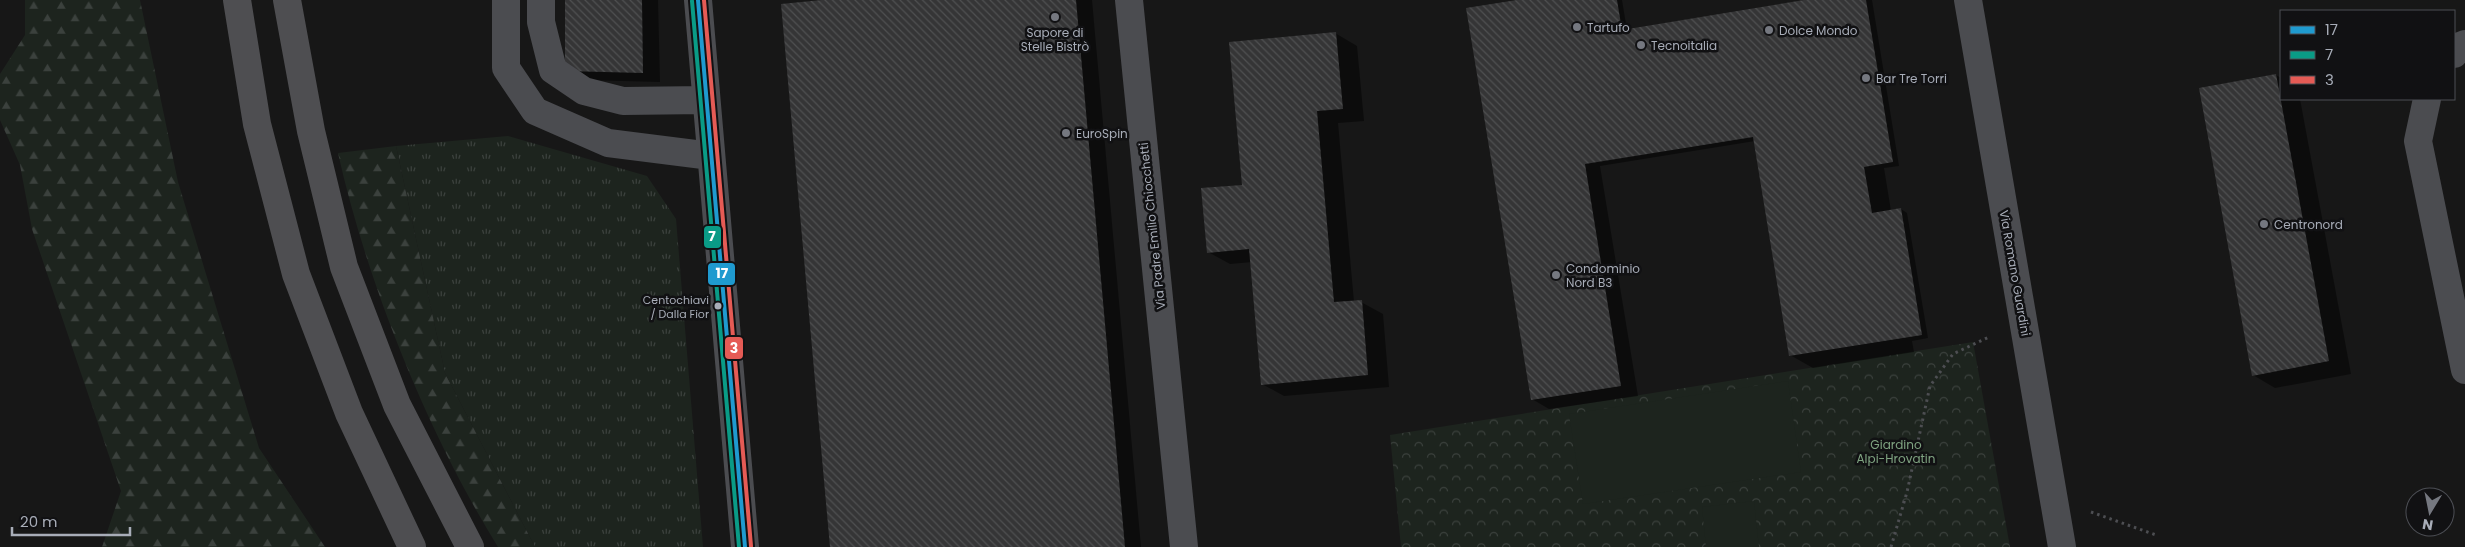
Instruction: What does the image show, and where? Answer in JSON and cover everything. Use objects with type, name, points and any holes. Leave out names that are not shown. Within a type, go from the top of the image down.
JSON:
[{"type":"highway","points":[[237,0],[257,124],[296,274],[349,413],[412,547]]},
{"type":"highway","points":[[286,0],[311,130],[344,267],[397,405],[470,547]]},
{"type":"street","points":[[506,0],[506,68],[535,111],[608,143],[711,156]]},
{"type":"street","points":[[541,0],[541,22],[554,70],[584,91],[623,101],[705,100]]},
{"type":"street","points":[[698,0],[705,100],[745,547]]},
{"type":"street","name":"Via Padre Emilio Chiocchetti","points":[[1129,0],[1184,547]]},
{"type":"street","name":"Via Romano Guardini","points":[[1968,0],[2062,547]]},
{"type":"street","points":[[2455,53],[2460,46],[2465,44]]},
{"type":"street","points":[[2427,100],[2418,141],[2465,370]]},
{"type":"path","points":[[1891,547],[1907,492],[1930,386],[1953,354],[1989,337]]},
{"type":"path","points":[[2083,509],[2156,535]]},
{"type":"green space","points":[[25,0],[140,0],[178,182],[259,448],[325,547],[102,547],[121,491],[32,229],[20,165],[0,120],[0,74],[25,35]]},
{"type":"green space","points":[[508,136],[647,176],[676,219],[703,547],[535,547],[445,373],[396,146]]},
{"type":"green space","points":[[396,146],[445,373],[535,547],[498,547],[472,503],[424,407],[383,305],[365,254],[338,153]]},
{"type":"green space","name":"Giardino Alpi-Hrovatin","points":[[1973,342],[2010,547],[1401,547],[1390,435]]},
{"type":"green space","points":[[1788,381],[1801,472],[1583,504],[1569,414]]},
{"type":"green space","points":[[1754,501],[1759,547],[1706,547],[1702,507]]},
{"type":"building","points":[[565,0],[642,0],[643,73],[565,71]]},
{"type":"building","points":[[822,0],[1076,0],[1125,547],[830,547],[781,4]]},
{"type":"building","points":[[1517,0],[1617,0],[1622,30],[1804,0],[1866,0],[1893,162],[1864,167],[1872,213],[1901,208],[1922,335],[1789,356],[1753,137],[1585,164],[1621,386],[1531,400],[1466,8]]},
{"type":"building","points":[[1336,32],[1343,109],[1317,111],[1334,302],[1362,300],[1368,375],[1261,385],[1249,249],[1207,253],[1201,188],[1242,185],[1229,42]]},
{"type":"building","name":"Centronord","points":[[2276,74],[2329,361],[2252,376],[2199,88]]},
{"type":"transit line","name":"17","points":[[698,0],[745,547]]},
{"type":"transit line","name":"3","points":[[704,0],[751,546]]},
{"type":"transit line","name":"7","points":[[692,1],[739,547]]},
{"type":"place","name":"Sapore di Stelle Bistrò","points":[[1055,17]]},
{"type":"place","name":"Tartufo","points":[[1577,27]]},
{"type":"place","name":"Dolce Mondo","points":[[1769,30]]},
{"type":"place","name":"Tecnoitalia","points":[[1641,45]]},
{"type":"place","name":"Bar Tre Torri","points":[[1866,78]]},
{"type":"place","name":"EuroSpin","points":[[1066,133]]},
{"type":"place","name":"Centronord","points":[[2264,224]]},
{"type":"place","name":"Condominio Nord B3","points":[[1556,275]]},
{"type":"place","name":"Centochiavi / Dalla Fior","points":[[718,306]]}]
